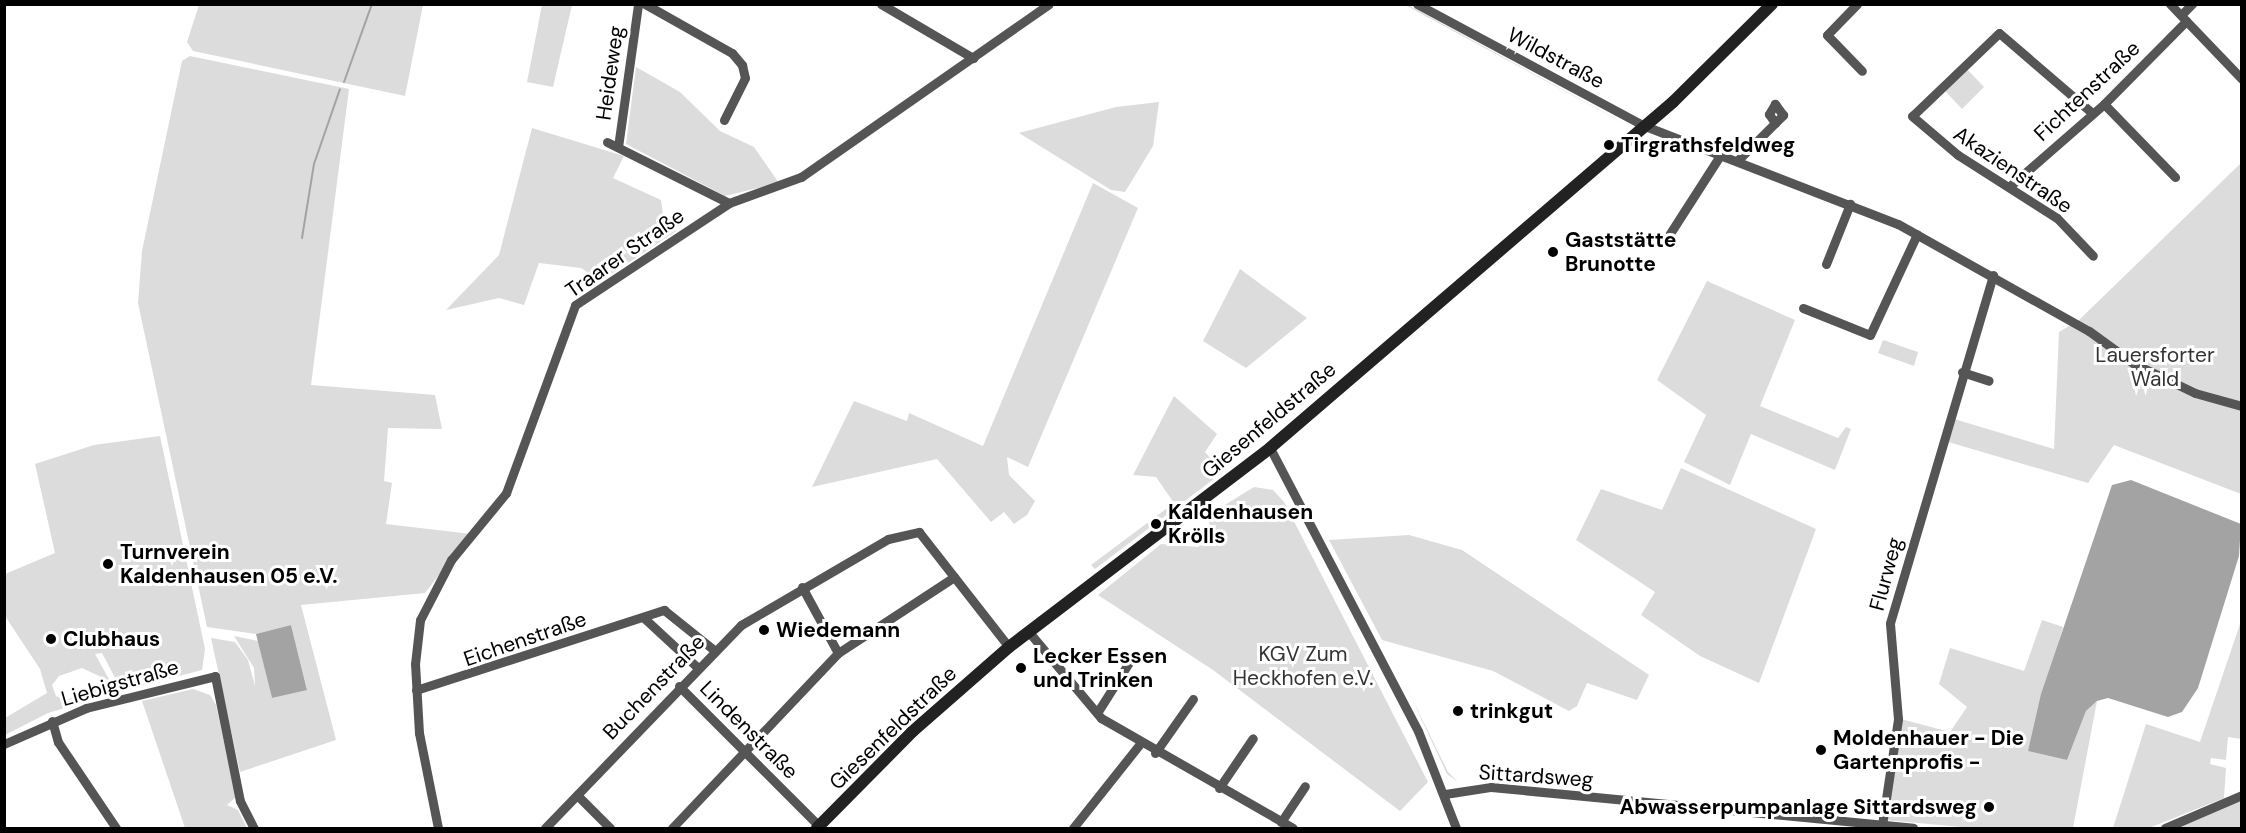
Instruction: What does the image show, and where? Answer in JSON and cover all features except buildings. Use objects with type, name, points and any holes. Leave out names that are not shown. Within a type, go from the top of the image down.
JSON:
[{"type":"main road","name":"Giesenfeldstraße","points":[[818,827],[913,731],[1009,647],[1270,448],[1641,130],[1772,4]]},
{"type":"street","name":"Heideweg","points":[[618,147],[638,4]]},
{"type":"street","points":[[645,4],[732,53],[742,65],[746,78],[724,120]]},
{"type":"street","points":[[881,4],[973,58]]},
{"type":"street","name":"Traarer Straße","points":[[438,828],[416,690],[416,639],[428,596],[506,493],[575,305],[729,203],[801,177],[1049,4]]},
{"type":"street","name":"Wildstraße","points":[[1418,4],[1641,130]]},
{"type":"street","points":[[1857,4],[1827,35],[1862,71]]},
{"type":"street","points":[[2170,4],[2241,79]]},
{"type":"street","name":"Fichtenstraße","points":[[2010,186],[2091,112],[2104,104],[2183,18],[2192,4]]},
{"type":"street","name":"Akazienstraße","points":[[2091,112],[1999,33],[1912,116],[1958,155],[2057,218],[2093,256]]},
{"type":"street","points":[[2104,104],[2175,177]]},
{"type":"street","points":[[1738,160],[1775,123]]},
{"type":"street","points":[[1641,130],[1738,160],[1850,204],[1917,234],[1993,275],[2133,363],[2195,393],[2241,406]]},
{"type":"street","points":[[607,142],[729,203]]},
{"type":"street","points":[[1669,235],[1721,154]]},
{"type":"street","points":[[1826,264],[1850,204]]},
{"type":"street","points":[[1803,308],[1870,335],[1917,234]]},
{"type":"street","name":"Flurweg","points":[[1882,825],[1898,719],[1890,623],[1962,372],[1993,275]]},
{"type":"street","points":[[1962,372],[1989,381]]},
{"type":"street","points":[[1270,448],[1445,794],[1456,828]]},
{"type":"street","name":"Buchenstraße","points":[[545,828],[679,686],[741,625],[802,587],[911,531],[926,539],[1009,647]]},
{"type":"street","points":[[672,828],[837,653],[860,633],[954,577]]},
{"type":"street","points":[[802,587],[837,653]]},
{"type":"street","name":"Eichenstraße","points":[[416,690],[664,610],[714,650]]},
{"type":"street","points":[[644,618],[698,668]]},
{"type":"street","points":[[1028,631],[1097,713],[1139,745],[1293,828]]},
{"type":"street","points":[[1097,713],[1133,656]]},
{"type":"street","name":"Liebigstraße","points":[[4,744],[52,721],[215,676],[240,801],[254,828]]},
{"type":"street","name":"Lindenstraße","points":[[679,686],[818,827]]},
{"type":"street","points":[[1155,753],[1193,699]]},
{"type":"street","points":[[52,721],[58,742],[116,828]]},
{"type":"street","points":[[1219,788],[1253,738]]},
{"type":"street","points":[[1072,828],[1139,745]]},
{"type":"street","points":[[1281,822],[1305,786]]},
{"type":"street","name":"Sittardsweg","points":[[1445,794],[1491,787],[1912,828]]},
{"type":"street","points":[[577,795],[610,828]]},
{"type":"street","points":[[2165,828],[2241,795]]},
{"type":"green space","points":[[199,5],[423,5],[405,96],[193,51],[187,42]]},
{"type":"green space","points":[[542,5],[572,5],[553,87],[527,82]]},
{"type":"green space","points":[[1405,5],[1408,5],[1622,122],[1616,119]]},
{"type":"green space","points":[[190,56],[349,89],[311,385],[435,395],[442,429],[388,428],[384,481],[392,483],[386,524],[471,534],[425,593],[301,605],[336,740],[240,772],[211,638],[235,642],[248,660],[255,686],[254,668],[234,636],[258,641],[272,698],[307,689],[291,625],[256,634],[207,627],[138,303],[142,251],[182,61]]},
{"type":"green space","points":[[636,67],[680,92],[720,131],[754,147],[779,183],[725,196],[626,144]]},
{"type":"green space","points":[[1967,69],[1984,87],[1962,109],[1945,91]]},
{"type":"green space","points":[[1159,102],[1153,146],[1125,192],[1111,190],[1019,133],[1116,107]]},
{"type":"green space","points":[[532,128],[624,156],[613,178],[661,200],[663,214],[676,231],[601,281],[581,268],[539,263],[524,305],[499,298],[446,310],[499,255]]},
{"type":"green space","name":"Lauersforter Wald","points":[[2241,163],[2241,494],[2114,445],[2088,483],[1945,441],[1951,418],[2054,449],[2059,332],[2079,320]]},
{"type":"green space","points":[[1093,183],[1138,208],[1028,467],[1007,457],[1009,475],[1035,501],[1027,515],[1014,524],[1004,512],[991,522],[937,459],[812,487],[854,401],[907,421],[909,413],[983,446]]},
{"type":"green space","points":[[1240,269],[1307,318],[1246,368],[1203,341]]},
{"type":"green space","points":[[1707,281],[1795,320],[1760,406],[1838,438],[1846,427],[1851,429],[1835,470],[1751,434],[1730,485],[1684,462],[1706,415],[1657,380]]},
{"type":"green space","points":[[1883,340],[1918,352],[1914,366],[1878,353]]},
{"type":"green space","points":[[1174,396],[1217,434],[1205,452],[1223,472],[1095,569],[1091,565],[1174,503],[1156,477],[1133,475]]},
{"type":"green space","name":"Turnverein Kaldenhausen 05 e.V.","points":[[160,436],[205,649],[202,670],[122,691],[102,653],[95,654],[110,681],[82,668],[59,676],[52,685],[56,696],[66,700],[101,688],[116,693],[48,713],[5,735],[5,718],[47,693],[40,669],[5,616],[5,574],[55,553],[35,464],[94,445]]},
{"type":"green space","points":[[1681,468],[1816,529],[1759,683],[1700,656],[1641,615],[1655,592],[1576,540],[1601,489],[1662,510]]},
{"type":"green space","name":"KGV Zum Heckhofen e.V.","points":[[1254,487],[1273,490],[1284,502],[1428,782],[1400,811],[1213,670],[1098,595],[1161,544],[1198,547],[1213,535],[1207,516]]},
{"type":"green space","points":[[1409,535],[1462,550],[1649,675],[1637,700],[1587,683],[1577,706],[1569,711],[1493,671],[1382,640],[1329,540]]},
{"type":"green space","points":[[2042,620],[2063,627],[2028,751],[2067,760],[2086,711],[2097,701],[2073,828],[1973,828],[1884,820],[1901,719],[1950,732],[1967,707],[1939,684],[1950,648],[2024,671]]},
{"type":"green space","points":[[2241,621],[2241,739],[2228,737],[2226,760],[2211,758],[2210,764],[2226,768],[2224,798],[2149,828],[2113,828],[2146,724],[2200,742]]},
{"type":"green space","points":[[1406,686],[1448,772],[1458,782],[1447,774]]},
{"type":"green space","points":[[193,689],[210,695],[216,705],[236,797],[227,805],[238,810],[247,828],[185,828],[142,701]]},
{"type":"green space","points":[[2241,798],[2241,828],[2170,828]]},
{"type":"shaded area","points":[[2131,480],[2241,524],[2239,556],[2198,688],[2182,712],[2168,717],[2108,698],[2097,701],[2086,711],[2067,760],[2028,751],[2041,694],[2112,485]]},
{"type":"shaded area","points":[[291,625],[307,690],[272,698],[256,634]]},
{"type":"waterway","points":[[344,82],[372,4]]},
{"type":"waterway","points":[[302,238],[314,164],[340,89]]},
{"type":"place","name":"Tirgrathsfeldweg","points":[[1609,145]]},
{"type":"place","name":"Gaststätte Brunotte","points":[[1553,252]]},
{"type":"place","name":"Kaldenhausen Krölls","points":[[1156,524]]},
{"type":"place","name":"Turnverein Kaldenhausen 05 e.V.","points":[[108,564]]},
{"type":"place","name":"Wiedemann","points":[[764,630]]},
{"type":"place","name":"Clubhaus","points":[[51,639]]},
{"type":"place","name":"Lecker Essen und Trinken","points":[[1021,668]]},
{"type":"place","name":"trinkgut","points":[[1458,711]]},
{"type":"place","name":"Moldenhauer - Die Gartenprofis -","points":[[1821,750]]},
{"type":"place","name":"Abwasserpumpanlage Sittardsweg","points":[[1989,807]]}]
